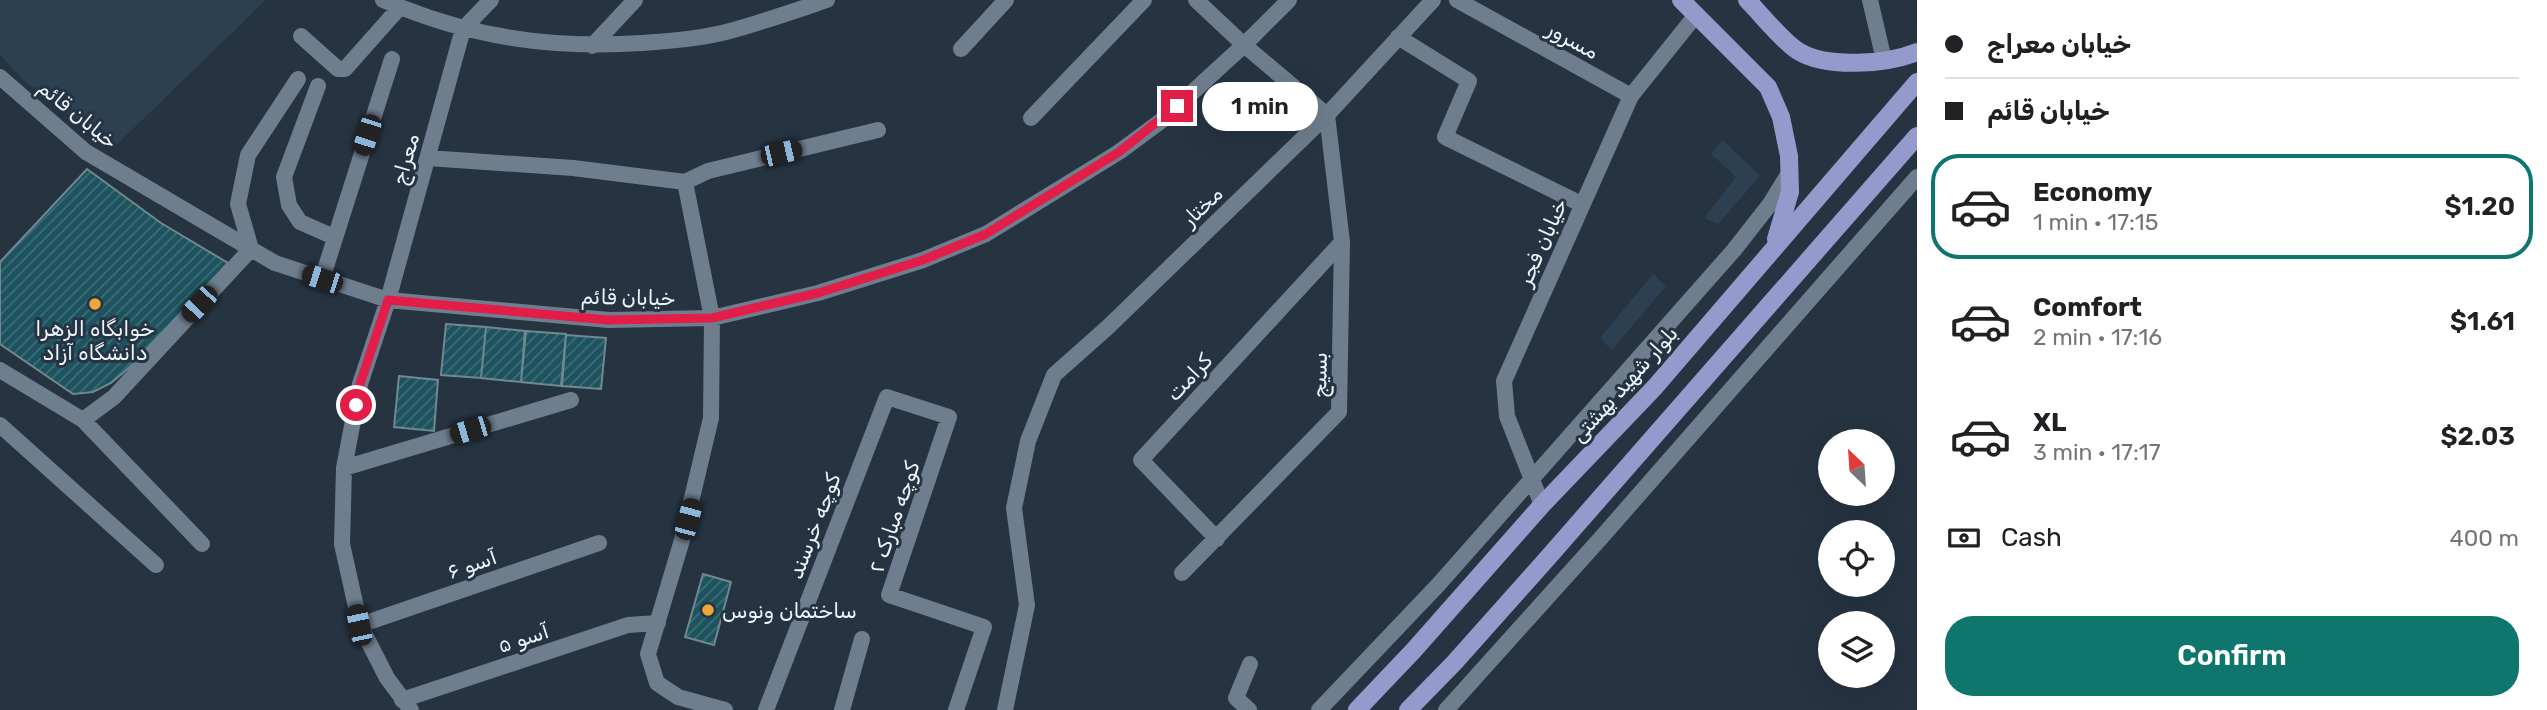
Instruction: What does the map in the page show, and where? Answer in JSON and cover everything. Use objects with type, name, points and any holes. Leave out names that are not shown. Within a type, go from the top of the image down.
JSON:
[{"type":"main road","points":[[1681,0],[1768,87],[1781,117],[1789,156],[1790,192],[1782,225],[1769,255]]},
{"type":"main road","points":[[1747,0],[1798,51],[1822,61],[1848,63],[1884,60],[1917,52]]},
{"type":"main road","name":"بلوار شهید بهشتی","points":[[1357,710],[1414,650],[1542,505],[1655,387],[1917,82]]},
{"type":"main road","points":[[1408,710],[1545,561],[1917,136]]},
{"type":"street","points":[[383,0],[463,29],[501,38],[592,46],[680,40],[724,32],[827,0]]},
{"type":"street","points":[[463,29],[491,0]]},
{"type":"street","points":[[592,46],[635,0]]},
{"type":"street","points":[[961,49],[1006,0]]},
{"type":"street","points":[[1031,118],[1144,0]]},
{"type":"street","points":[[1196,0],[1326,115]]},
{"type":"street","name":"خیابان قائم","points":[[0,76],[86,152],[275,263],[322,279],[388,300],[608,320],[712,318],[818,293],[923,260],[986,234],[1119,152],[1161,121],[1289,0]]},
{"type":"street","name":"مختار","points":[[1005,710],[1027,605],[1014,508],[1028,441],[1054,375],[1108,327],[1326,115],[1433,0]]},
{"type":"street","name":"مسرور","points":[[1457,0],[1631,96]]},
{"type":"street","points":[[1870,0],[1884,60]]},
{"type":"street","points":[[301,36],[338,69],[345,69],[400,8]]},
{"type":"street","name":"خیابان فجر","points":[[1542,505],[1507,416],[1504,381],[1631,96],[1696,15]]},
{"type":"street","name":"معراج","points":[[406,705],[387,678],[359,625],[342,544],[344,468],[360,384],[388,300],[463,29]]},
{"type":"street","points":[[1398,37],[1469,81],[1445,137],[1581,204]]},
{"type":"street","points":[[322,279],[392,59]]},
{"type":"street","points":[[83,420],[114,397],[251,249],[238,204],[248,155],[298,79]]},
{"type":"street","points":[[318,86],[284,177],[289,205],[300,222],[334,237]]},
{"type":"street","name":"بسیج","points":[[1182,573],[1339,412],[1342,242],[1326,115]]},
{"type":"street","points":[[428,158],[612,172],[685,182],[708,171],[878,130]]},
{"type":"street","points":[[1319,710],[1438,584],[1734,250],[1770,204],[1789,173]]},
{"type":"street","points":[[1446,710],[1609,529],[1917,177]]},
{"type":"street","points":[[685,182],[712,318],[711,418],[692,501],[648,654],[657,683],[678,696],[725,710]]},
{"type":"street","name":"کرامت","points":[[1217,539],[1141,460],[1342,242]]},
{"type":"street","points":[[2,377],[83,420],[202,544]]},
{"type":"street","name":"کوچه خرسند","points":[[766,710],[887,397]]},
{"type":"street","name":"کوچه مبارک ۲","points":[[887,397],[949,417],[889,596],[984,627],[956,710]]},
{"type":"street","points":[[344,468],[571,400]]},
{"type":"street","points":[[0,425],[156,565]]},
{"type":"street","name":"آسو ۶","points":[[359,625],[599,543]]},
{"type":"street","name":"آسو ۵","points":[[406,705],[628,625],[658,623]]},
{"type":"street","points":[[842,710],[862,639]]},
{"type":"street","points":[[1249,710],[1236,698],[1250,664]]},
{"type":"shaded area","points":[[0,0],[266,0],[112,149],[22,79],[0,54]]},
{"type":"shaded area","points":[[1723,140],[1760,176],[1718,224],[1704,218],[1736,177],[1711,154]]},
{"type":"shaded area","points":[[1653,274],[1666,286],[1612,350],[1600,338]]},
{"type":"building","name":"خوابگاه الزهرا دانشگاه آزاد","points":[[87,169],[161,223],[228,263],[130,367],[111,383],[93,392],[73,394],[0,344],[0,262]]},
{"type":"building","points":[[446,324],[486,327],[481,378],[441,375]]},
{"type":"building","points":[[486,327],[525,331],[521,382],[481,378]]},
{"type":"building","points":[[526,331],[566,334],[561,386],[521,382]]},
{"type":"building","points":[[566,335],[606,338],[601,389],[562,386]]},
{"type":"building","points":[[399,376],[438,380],[434,431],[394,427]]},
{"type":"building","name":"ساختمان ونوس","points":[[703,574],[731,582],[714,645],[685,637]]},
{"type":"place","name":"خوابگاه الزهرا دانشگاه آزاد","points":[[95,304]]},
{"type":"place","name":"ساختمان ونوس","points":[[708,610]]},
{"type":"route","points":[[356,405],[360,384],[388,300],[608,320],[712,318],[818,293],[923,260],[986,234],[1119,152],[1177,106]]}]
